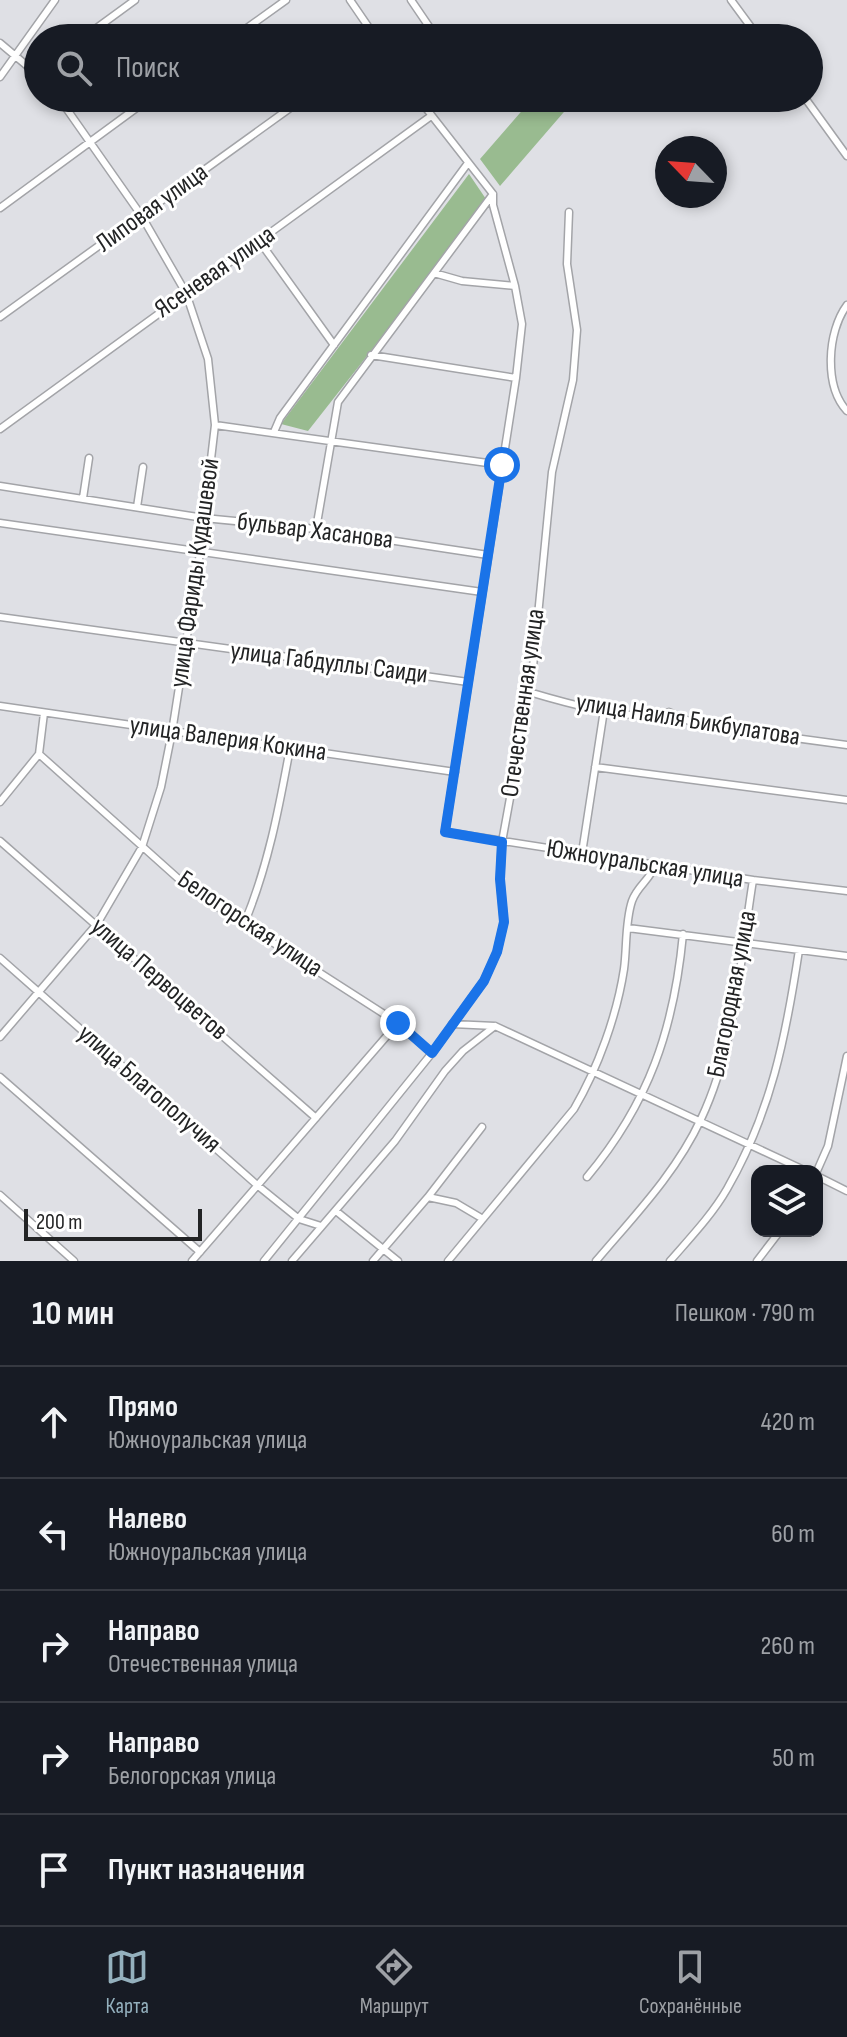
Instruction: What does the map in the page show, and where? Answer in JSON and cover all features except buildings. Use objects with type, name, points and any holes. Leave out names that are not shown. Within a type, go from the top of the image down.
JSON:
[{"type":"street","points":[[38,24],[55,0]]},
{"type":"street","points":[[102,24],[135,0]]},
{"type":"street","points":[[253,24],[286,0]]},
{"type":"street","points":[[350,0],[366,24]]},
{"type":"street","points":[[411,0],[427,24]]},
{"type":"street","points":[[731,0],[749,24]]},
{"type":"street","points":[[0,43],[24,61]]},
{"type":"street","points":[[0,77],[24,43]]},
{"type":"street","name":"улица Фариды Кудашевой","points":[[0,1037],[97,924],[142,847],[161,787],[172,732],[200,553],[215,425],[208,359],[186,293],[141,215],[69,112]]},
{"type":"street","points":[[0,208],[130,112]]},
{"type":"street","name":"Липовая улица","points":[[0,317],[284,112]]},
{"type":"street","name":"Южноуральская улица","points":[[428,112],[493,194],[522,324],[445,832],[753,880],[847,891]]},
{"type":"street","points":[[815,112],[847,156]]},
{"type":"street","name":"Ясеневая улица","points":[[0,429],[431,116]]},
{"type":"street","points":[[274,432],[280,418],[468,163]]},
{"type":"street","points":[[316,529],[338,402],[493,194]]},
{"type":"street","name":"Отечественная улица","points":[[264,1261],[432,1053],[484,981],[497,952],[504,922],[500,879],[502,842],[529,692],[552,472],[573,380],[577,330],[567,264],[569,212]]},
{"type":"street","points":[[260,242],[334,345]]},
{"type":"street","points":[[434,273],[462,281],[515,286]]},
{"type":"street","points":[[847,305],[840,314],[834,337],[832,368],[834,389],[847,411]]},
{"type":"street","points":[[371,355],[516,378]]},
{"type":"street","points":[[215,425],[502,465]]},
{"type":"street","points":[[83,498],[89,458]]},
{"type":"street","points":[[137,507],[143,467]]},
{"type":"street","name":"бульвар Хасанова","points":[[0,486],[204,518],[316,529],[488,555]]},
{"type":"street","name":"бульвар Хасанова","points":[[0,523],[482,592]]},
{"type":"street","name":"улица Габдуллы Саиди","points":[[0,617],[468,682]]},
{"type":"street","name":"улица Наиля Бикбулатова","points":[[529,692],[604,710],[653,717],[669,712],[698,725],[847,745]]},
{"type":"street","name":"улица Валерия Кокина","points":[[0,706],[455,772]]},
{"type":"street","points":[[582,853],[604,710]]},
{"type":"street","points":[[0,802],[39,754],[44,713]]},
{"type":"street","points":[[244,924],[258,891],[277,821],[290,748]]},
{"type":"street","name":"Белогорская улица","points":[[39,754],[191,890],[398,1023],[432,1053]]},
{"type":"street","points":[[595,767],[847,800]]},
{"type":"street","name":"улица Первоцветов","points":[[0,841],[316,1118]]},
{"type":"street","points":[[448,1261],[574,1109],[594,1072],[624,970],[632,902],[637,891],[653,873],[655,865]]},
{"type":"street","name":"Благородная улица","points":[[596,1261],[659,1187],[700,1121],[716,1084],[727,1045],[753,880]]},
{"type":"street","points":[[628,928],[847,956]]},
{"type":"street","points":[[587,1177],[622,1132],[643,1095],[673,1010],[683,934]]},
{"type":"street","points":[[670,1261],[726,1191],[750,1145],[786,1037],[799,950]]},
{"type":"street","name":"улица Благополучия","points":[[0,958],[299,1219]]},
{"type":"street","points":[[192,1261],[398,1023]]},
{"type":"street","points":[[452,1024],[495,1026],[793,1165]]},
{"type":"street","points":[[292,1261],[418,1111],[445,1071],[463,1051],[495,1026]]},
{"type":"street","points":[[821,1165],[845,1082],[847,1056]]},
{"type":"street","points":[[0,1077],[200,1252]]},
{"type":"street","points":[[373,1261],[482,1127]]},
{"type":"street","points":[[823,1177],[847,1191]]},
{"type":"street","points":[[0,1195],[74,1261]]},
{"type":"street","points":[[428,1197],[456,1203],[483,1219]]},
{"type":"street","points":[[336,1211],[398,1261]]},
{"type":"street","points":[[299,1219],[321,1226]]},
{"type":"street","points":[[757,1261],[775,1237]]},
{"type":"green space","points":[[521,112],[564,112],[500,186],[480,159]]},
{"type":"green space","points":[[469,174],[488,202],[308,431],[281,424]]},
{"type":"route","points":[[398,1023],[432,1053],[484,981],[497,952],[504,922],[500,879],[502,842],[445,832],[502,465]]}]
